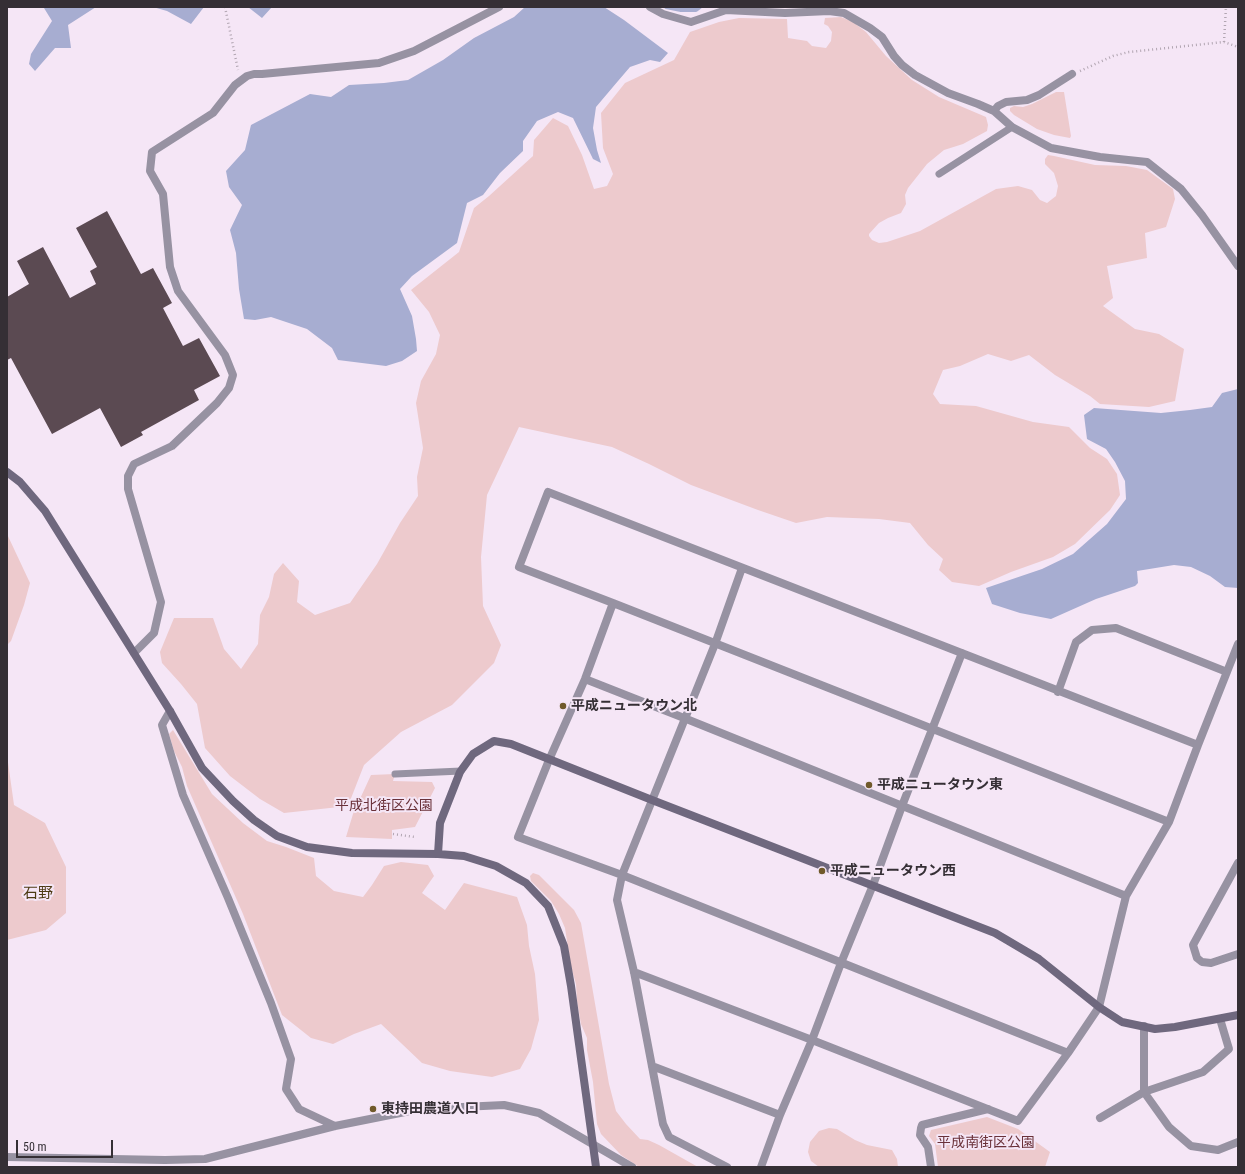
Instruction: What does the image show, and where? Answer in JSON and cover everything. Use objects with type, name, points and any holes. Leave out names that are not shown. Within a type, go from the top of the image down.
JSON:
[{"type":"street","points":[[134,653],[154,633],[161,602],[128,489],[128,476],[134,464],[172,446],[218,403],[229,388],[233,375],[225,355],[178,291],[170,267],[163,194],[150,171],[152,152],[213,113],[240,80],[254,74],[379,63],[414,51],[499,7]]},
{"type":"street","points":[[650,7],[663,14],[691,22],[726,10],[785,13],[829,11],[844,13],[870,28],[882,37],[894,56],[902,65],[915,75],[948,93],[994,111],[1012,127],[1051,148],[1100,157],[1147,162],[1181,189],[1238,266]]},
{"type":"street","points":[[994,111],[998,106],[1006,102],[1027,100],[1039,95],[1072,74]]},
{"type":"street","points":[[7,472],[20,482],[45,511],[170,711],[202,768],[233,801],[254,820],[277,836],[307,847],[352,853],[438,854],[464,856],[496,866],[526,883],[548,906],[564,946],[596,1167]]},
{"type":"street","points":[[1170,822],[518,567],[548,492],[1058,692],[1198,745]]},
{"type":"street","points":[[727,1167],[669,1137],[663,1124],[634,972],[617,900],[622,876],[684,718],[715,644],[742,568]]},
{"type":"street","points":[[613,603],[585,679],[518,837],[622,876],[1068,1053]]},
{"type":"street","points":[[1058,692],[1076,642],[1092,630],[1116,628],[1227,672]]},
{"type":"street","points":[[634,972],[1018,1121],[1068,1053],[1099,1007],[1126,896],[1170,822],[1198,745],[1238,644]]},
{"type":"street","points":[[761,1167],[780,1115],[812,1040],[841,963],[873,885],[902,806],[962,654]]},
{"type":"street","points":[[585,679],[1126,896]]},
{"type":"street","points":[[170,711],[162,725],[183,795],[266,989],[291,1059],[286,1089],[299,1109],[335,1126]]},
{"type":"street","points":[[438,854],[440,823],[461,771],[473,754],[494,741],[511,744],[995,933],[1039,959],[1099,1007],[1122,1022],[1155,1029],[1175,1027],[1238,1015]]},
{"type":"street","points":[[1238,863],[1193,946],[1197,958],[1202,962],[1211,963],[1238,954]]},
{"type":"street","points":[[1100,1118],[1144,1092],[1203,1072],[1229,1049],[1220,1019]]},
{"type":"street","points":[[1144,1026],[1144,1092],[1169,1127],[1191,1146],[1218,1150],[1238,1142]]},
{"type":"street","points":[[652,1066],[780,1115]]},
{"type":"street","points":[[7,1157],[165,1160],[205,1158],[335,1126],[420,1109],[504,1105],[539,1112],[632,1167]]},
{"type":"street","points":[[931,1167],[928,1147],[920,1135],[920,1128],[922,1125],[988,1109]]},
{"type":"lane","points":[[939,174],[1012,127]]},
{"type":"lane","points":[[394,774],[461,771]]},
{"type":"path","points":[[226,7],[240,80]]},
{"type":"path","points":[[1224,42],[1226,7]]},
{"type":"path","points":[[1072,74],[1113,56],[1129,52],[1224,42],[1238,47]]},
{"type":"path","points":[[393,834],[415,837]]},
{"type":"green space","points":[[841,17],[853,22],[866,32],[886,56],[912,80],[939,97],[986,117],[988,125],[987,131],[963,144],[944,150],[927,164],[908,188],[905,195],[906,204],[901,213],[879,223],[869,234],[872,240],[879,243],[887,242],[920,231],[996,189],[1018,186],[1032,190],[1040,200],[1047,203],[1056,196],[1058,186],[1054,173],[1045,164],[1045,159],[1048,155],[1095,165],[1126,166],[1147,170],[1173,189],[1175,199],[1166,227],[1145,233],[1147,258],[1107,266],[1113,298],[1103,306],[1135,329],[1159,334],[1184,349],[1175,401],[1149,407],[1100,404],[1090,396],[1055,375],[1029,355],[1011,361],[988,354],[960,366],[943,370],[933,394],[940,404],[976,406],[1033,422],[1069,427],[1090,448],[1107,459],[1117,474],[1120,495],[1110,510],[1075,544],[1053,557],[1011,572],[979,586],[952,582],[939,570],[943,559],[928,545],[910,523],[879,519],[827,517],[796,523],[691,485],[612,447],[519,427],[487,495],[481,557],[483,606],[501,645],[494,663],[452,705],[401,732],[364,765],[348,806],[284,813],[260,799],[230,776],[205,748],[197,704],[162,663],[160,652],[174,618],[213,618],[224,649],[241,669],[258,644],[260,615],[269,597],[274,574],[283,563],[299,581],[297,602],[315,615],[350,603],[377,564],[400,523],[418,496],[417,477],[423,448],[416,403],[421,381],[436,354],[440,335],[429,312],[411,290],[459,252],[474,208],[533,156],[534,140],[553,118],[568,126],[582,155],[594,189],[607,186],[613,174],[603,148],[601,113],[625,83],[674,60],[690,32],[719,22],[739,18],[787,19],[788,38],[807,41],[812,46],[826,48],[831,41],[832,32],[828,26],[824,24],[825,18]]},
{"type":"green space","points":[[1056,92],[1064,92],[1071,136],[1070,138],[1054,135],[1037,129],[1010,111],[1010,108],[1014,106],[1023,107],[1032,104]]},
{"type":"green space","points":[[7,534],[30,583],[11,641],[7,645]]},
{"type":"green space","points":[[173,730],[212,794],[243,823],[267,841],[314,858],[316,876],[334,891],[363,897],[384,866],[401,862],[428,865],[434,876],[422,893],[445,910],[464,883],[517,897],[527,925],[529,946],[535,974],[539,1020],[531,1049],[520,1069],[492,1077],[450,1071],[422,1063],[381,1024],[333,1044],[311,1038],[282,1015],[243,914],[187,786],[182,767],[174,751],[169,734]]},
{"type":"green space","points":[[7,755],[14,805],[45,823],[66,867],[66,913],[46,930],[7,940]]},
{"type":"green space","name":"平成北街区公園","points":[[395,774],[393,781],[432,782],[435,788],[415,827],[392,830],[392,839],[346,837],[353,814],[371,775]]},
{"type":"green space","points":[[533,873],[539,875],[574,910],[581,923],[609,1084],[616,1111],[640,1139],[648,1140],[659,1145],[698,1167],[639,1167],[621,1155],[601,1134],[597,1124],[593,1082],[587,1050],[587,1038],[581,1024],[576,984],[571,967],[565,928],[551,901],[531,881],[530,876]]},
{"type":"green space","name":"平成南街区公園","points":[[987,1117],[1018,1129],[1050,1152],[1045,1167],[938,1167],[935,1144],[929,1136],[931,1130]]},
{"type":"green space","points":[[829,1128],[837,1129],[855,1140],[867,1145],[892,1150],[897,1159],[898,1167],[819,1167],[811,1161],[808,1152],[810,1142],[819,1131]]},
{"type":"water","points":[[39,7],[96,7],[68,25],[71,48],[55,48],[35,71],[29,64],[31,54],[52,21],[44,8]]},
{"type":"water","points":[[153,7],[204,7],[191,24],[167,11]]},
{"type":"water","points":[[248,7],[272,7],[262,18]]},
{"type":"water","points":[[525,7],[604,7],[668,53],[660,62],[650,60],[630,67],[596,107],[593,128],[601,163],[593,159],[573,118],[558,112],[537,121],[523,141],[523,151],[500,173],[483,195],[467,203],[457,243],[412,276],[400,289],[412,316],[417,351],[402,361],[386,366],[338,360],[332,348],[307,329],[271,317],[255,320],[244,319],[239,289],[236,253],[230,230],[242,205],[229,187],[226,171],[245,150],[251,125],[310,94],[331,97],[349,85],[408,80],[443,60],[474,38],[514,17]]},
{"type":"water","points":[[1238,389],[1238,588],[1225,587],[1210,576],[1191,567],[1174,565],[1137,571],[1138,583],[1135,586],[1096,599],[1051,619],[1020,613],[992,604],[986,588],[1042,569],[1073,554],[1107,524],[1126,499],[1125,481],[1115,462],[1106,449],[1087,439],[1084,415],[1094,408],[1161,413],[1212,407],[1222,393]]},
{"type":"building","points":[[107,211],[141,274],[153,268],[172,303],[163,308],[183,346],[199,338],[220,376],[194,390],[199,400],[141,432],[143,435],[121,447],[100,408],[52,434],[11,358],[7,360],[7,297],[29,284],[17,261],[43,247],[70,298],[96,284],[90,271],[97,267],[76,228]]},
{"type":"waterway","points":[[666,7],[681,10],[696,10],[700,7]]},
{"type":"place","name":"平成ニュータウン北","points":[[563,706]]},
{"type":"place","name":"平成ニュータウン東","points":[[869,785]]},
{"type":"place","name":"平成ニュータウン西","points":[[822,871]]},
{"type":"place","name":"東持田農道入口","points":[[373,1109]]},
{"type":"district","name":"石野","points":[[38,894]]}]
